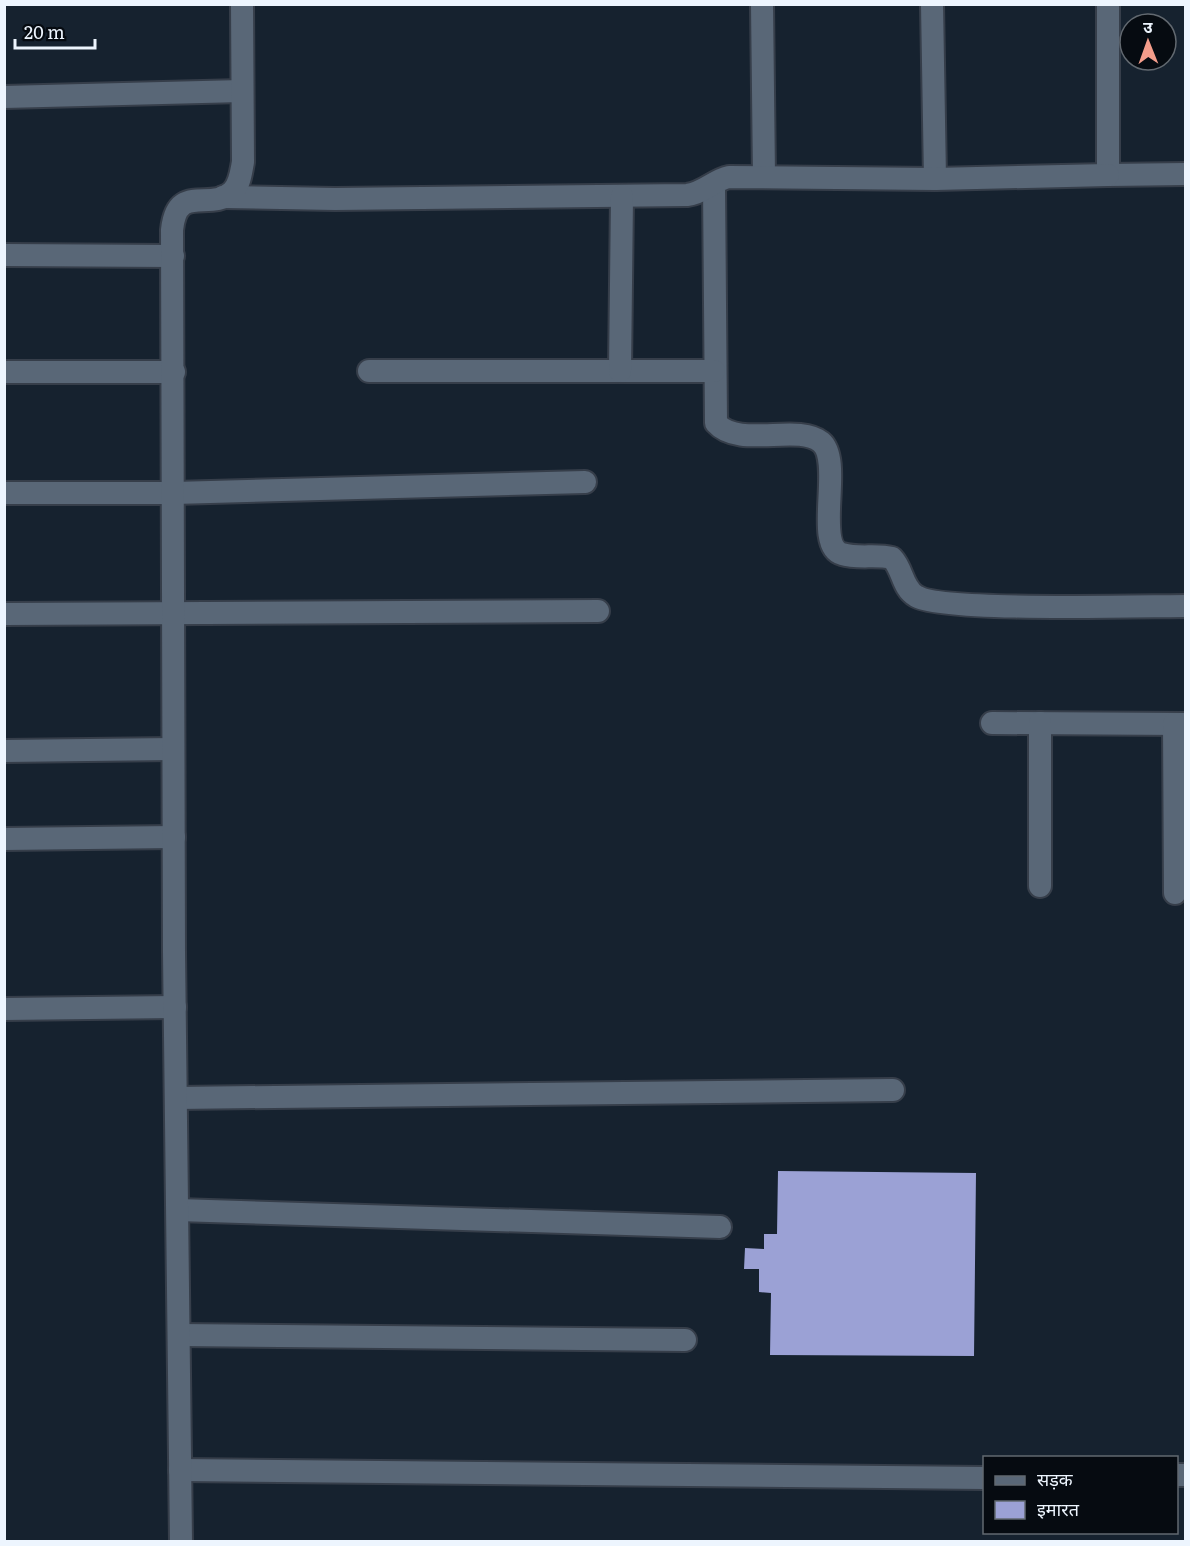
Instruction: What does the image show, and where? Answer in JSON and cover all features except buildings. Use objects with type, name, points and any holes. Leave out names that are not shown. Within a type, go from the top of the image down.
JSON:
[{"type":"street","points":[[223,197],[236,187],[243,162],[242,4]]},
{"type":"street","points":[[762,4],[764,177]]},
{"type":"street","points":[[932,4],[935,179]]},
{"type":"street","points":[[1108,4],[1108,175]]},
{"type":"street","points":[[4,97],[242,91]]},
{"type":"street","points":[[181,1542],[173,749],[172,230],[177,211],[191,201],[223,197],[335,199],[687,195],[708,189],[729,177],[935,179],[1185,174]]},
{"type":"street","points":[[714,184],[716,423],[730,434],[802,436],[820,441],[826,448],[829,460],[829,532],[834,549],[841,554],[892,558],[902,571],[908,589],[921,599],[991,605],[1185,606]]},
{"type":"street","points":[[620,371],[622,196]]},
{"type":"street","points":[[4,255],[173,256]]},
{"type":"street","points":[[369,371],[714,371]]},
{"type":"street","points":[[4,372],[174,372]]},
{"type":"street","points":[[4,493],[174,493],[585,482]]},
{"type":"street","points":[[4,614],[598,611]]},
{"type":"street","points":[[992,723],[1180,724],[1175,893]]},
{"type":"street","points":[[1040,723],[1040,886]]},
{"type":"street","points":[[4,750],[173,749]]},
{"type":"street","points":[[4,839],[174,837]]},
{"type":"street","points":[[4,1009],[175,1007]]},
{"type":"street","points":[[176,1098],[893,1090]]},
{"type":"street","points":[[178,1210],[720,1227]]},
{"type":"street","points":[[179,1335],[685,1340]]},
{"type":"street","points":[[180,1470],[983,1478]]}]
